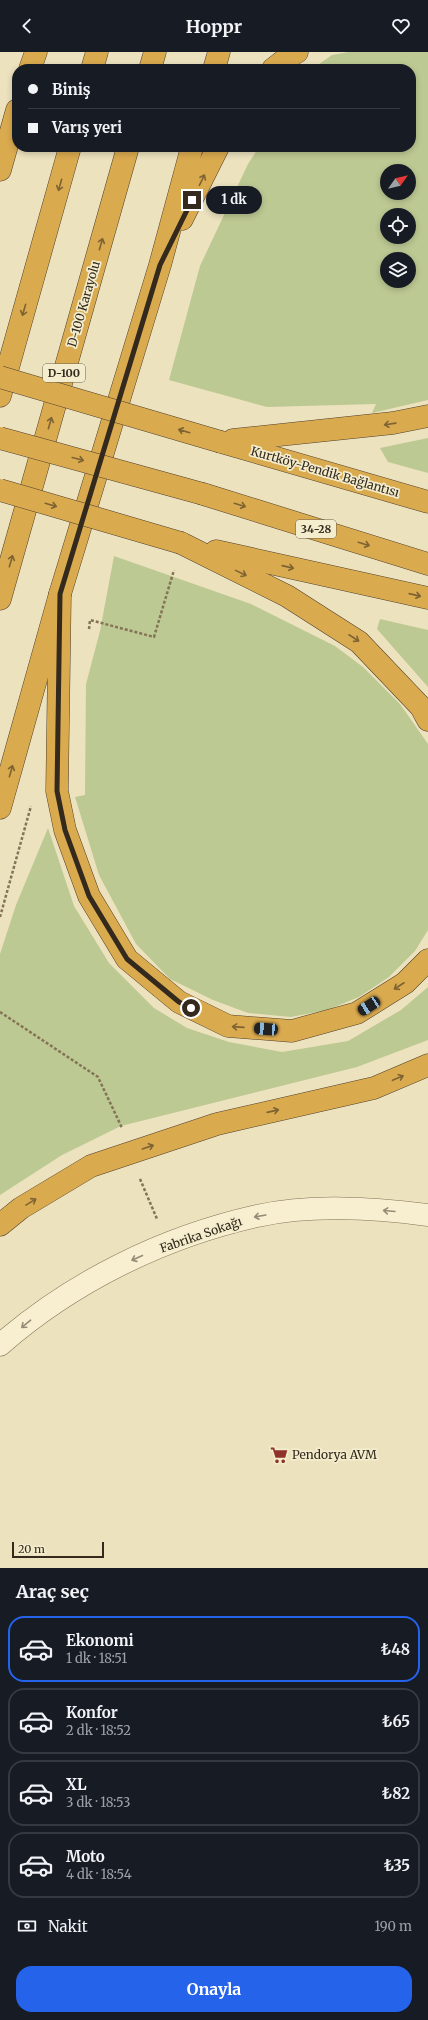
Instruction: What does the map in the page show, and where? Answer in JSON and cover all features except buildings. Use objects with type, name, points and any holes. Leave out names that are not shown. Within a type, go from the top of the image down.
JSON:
[{"type":"highway","points":[[23,64],[24,52]]},
{"type":"highway","points":[[32,64],[36,52]]},
{"type":"highway","points":[[93,64],[97,52]]},
{"type":"highway","points":[[151,64],[155,52]]},
{"type":"highway","points":[[215,64],[219,52]]},
{"type":"highway","points":[[280,64],[297,52]]},
{"type":"highway","points":[[0,170],[12,128]]},
{"type":"highway","points":[[0,396],[69,152]]},
{"type":"highway","name":"D-100 Karayolu","points":[[0,599],[127,152]]},
{"type":"highway","points":[[0,808],[60,594],[160,265],[191,152]]},
{"type":"highway","points":[[160,265],[216,152]]},
{"type":"highway","name":"Kurtköy-Pendik Bağlantısı","points":[[0,377],[428,502]]},
{"type":"highway","points":[[221,442],[393,424],[428,416]]},
{"type":"highway","name":"34-28","points":[[0,438],[203,494],[428,564]]},
{"type":"highway","points":[[0,490],[181,543],[428,598]]},
{"type":"highway","points":[[181,543],[287,596],[359,642],[421,707],[428,720]]},
{"type":"highway","points":[[60,594],[57,791],[65,830],[89,896],[127,959],[179,1002],[228,1026],[292,1031],[357,1014],[405,983],[428,960]]},
{"type":"highway","points":[[0,1225],[21,1208],[91,1166],[217,1124],[374,1088],[428,1065]]},
{"type":"street","name":"Fabrika Sokağı","points":[[0,1345],[36,1316],[67,1294],[103,1274],[168,1245],[214,1228],[257,1216],[339,1208],[388,1210],[428,1215]]},
{"type":"path","points":[[88,636],[90,620],[154,637],[181,543]]},
{"type":"path","points":[[0,917],[32,805]]},
{"type":"path","points":[[0,1012],[98,1077],[123,1130]]},
{"type":"path","points":[[139,1177],[168,1245]]},
{"type":"green space","points":[[349,52],[428,52],[428,400],[372,413],[376,404],[267,407],[169,380],[200,266],[248,164],[256,152],[416,152],[416,64],[319,64],[332,55]]},
{"type":"green space","points":[[428,438],[428,473],[388,462],[380,448]]},
{"type":"green space","points":[[114,556],[251,604],[335,646],[363,667],[400,704],[428,744],[428,930],[415,951],[389,977],[359,997],[327,1010],[291,1017],[248,1013],[213,1000],[170,979],[136,944],[99,875],[75,797],[85,795],[86,684],[100,631]]},
{"type":"green space","points":[[380,619],[428,630],[428,687],[377,629]]},
{"type":"green space","points":[[48,828],[74,906],[109,963],[154,1008],[187,1028],[229,1042],[282,1052],[348,1041],[401,1010],[428,987],[428,1040],[357,1067],[121,1126],[62,1155],[0,1195],[0,954],[16,905]]},
{"type":"place","name":"Pendorya AVM","points":[[279,1455]]},
{"type":"route","points":[[191,1008],[179,1002],[127,959],[89,896],[65,830],[57,791],[60,594],[160,265],[192,200]]}]
